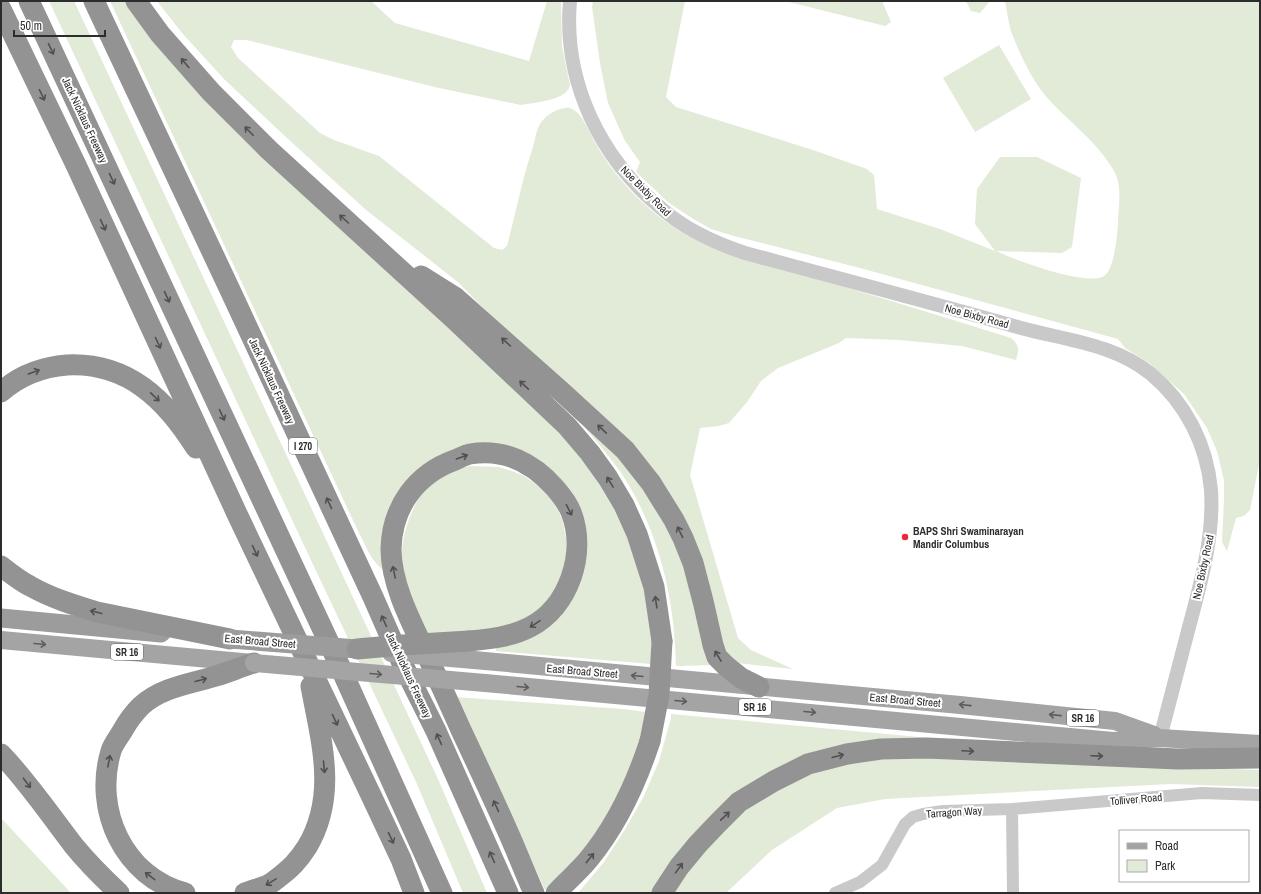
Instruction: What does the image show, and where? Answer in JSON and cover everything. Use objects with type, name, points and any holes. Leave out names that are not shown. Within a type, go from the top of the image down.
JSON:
[{"type":"highway","name":"Jack Nicklaus Freeway","points":[[29,1],[337,660],[442,893]]},
{"type":"highway","name":"Jack Nicklaus Freeway","points":[[94,1],[366,582],[402,663],[436,731],[508,893]]},
{"type":"highway","points":[[136,1],[160,34],[210,92],[269,150],[567,426],[590,453],[608,478],[624,505],[637,534],[654,587],[662,641],[659,695],[650,741],[640,771],[624,807],[601,843],[575,874],[559,889]]},
{"type":"highway","points":[[1,9],[76,165],[238,516],[401,859],[414,893]]},
{"type":"highway","points":[[373,245],[456,298],[625,450],[651,483],[674,520],[683,538],[693,563],[717,657],[741,678],[760,687]]},
{"type":"highway","points":[[1,392],[20,378],[32,372],[59,366],[98,366],[126,376],[150,392],[170,412],[189,437],[238,516]]},
{"type":"highway","points":[[357,649],[403,645],[471,651],[490,639],[530,627],[547,615],[561,599],[571,578],[576,557],[577,540],[574,522],[571,511],[560,494],[545,477],[531,466],[511,457],[491,453],[470,454],[448,462],[427,474],[418,482],[404,501],[399,511],[395,521],[392,540],[393,565],[398,588],[415,629],[508,830],[534,893]]},
{"type":"highway","points":[[1,566],[28,585],[45,594],[78,606],[97,612],[230,639]]},
{"type":"highway","name":"East Broad Street","points":[[1,618],[357,649]]},
{"type":"highway","points":[[245,893],[268,885],[294,866],[311,840],[322,812],[325,791],[325,769],[322,743],[307,659]]},
{"type":"highway","points":[[185,893],[176,891],[156,880],[138,867],[124,850],[112,827],[106,801],[106,776],[111,750],[131,717],[142,706],[161,693],[254,663]]},
{"type":"highway","points":[[662,893],[679,867],[698,844],[739,802],[774,780],[808,764],[847,754],[881,749],[927,748],[1178,759],[1260,758]]},
{"type":"highway","points":[[1,754],[16,769],[75,847],[102,878],[118,893]]},
{"type":"main road","name":"East Broad Street","points":[[1,640],[1113,741],[1160,738],[1260,744]]},
{"type":"main road","name":"East Broad Street","points":[[471,651],[760,687],[1115,721],[1160,738]]},
{"type":"street","name":"Noe Bixby Road","points":[[570,1],[569,28],[571,53],[581,95],[592,123],[611,155],[631,180],[662,210],[686,227],[712,241],[745,253],[1032,331],[1103,348],[1126,358],[1150,373],[1169,391],[1187,415],[1203,448],[1211,490],[1211,521],[1206,558],[1160,738]]},
{"type":"street","name":"Tolliver Road","points":[[1012,809],[1202,793],[1260,794]]},
{"type":"street","name":"Tarragon Way","points":[[835,893],[860,882],[882,865],[905,824],[913,817],[943,811],[1012,809]]},
{"type":"street","points":[[1012,809],[1013,893]]},
{"type":"green space","points":[[49,1],[74,1],[438,779],[487,893],[463,893],[417,784]]},
{"type":"green space","points":[[110,1],[125,1],[146,29],[466,344],[574,446],[611,499],[641,568],[651,632],[651,664],[496,651],[496,648],[534,635],[585,547],[526,456],[427,466],[383,570],[375,562],[359,533]]},
{"type":"green space","points":[[157,1],[371,1],[395,23],[529,61],[547,1],[561,1],[562,47],[570,85],[568,90],[561,96],[521,105],[439,88],[247,40],[234,40],[231,47],[238,58],[320,133],[334,140],[379,156],[494,248],[502,250],[507,246],[526,171],[540,124],[554,111],[570,108],[580,115],[603,156],[629,189],[661,218],[689,236],[724,252],[842,286],[1011,338],[1016,343],[1018,348],[1016,360],[962,346],[899,340],[846,338],[839,343],[778,368],[761,381],[747,402],[729,423],[719,426],[700,428],[690,475],[738,638],[751,650],[793,669],[737,663],[723,651],[687,527],[517,343],[459,283],[365,209],[287,138],[224,79],[182,33]]},
{"type":"green space","points":[[593,1],[685,1],[666,97],[676,107],[813,150],[867,169],[874,175],[877,209],[940,229],[995,251],[975,224],[977,189],[1000,157],[1037,157],[1081,178],[1072,247],[1062,253],[996,251],[1051,271],[1083,278],[1095,278],[1104,276],[1107,273],[1113,260],[1118,230],[1119,190],[1117,177],[1101,152],[1051,102],[1033,78],[1018,49],[1011,31],[1005,1],[1260,1],[1260,459],[1250,510],[1244,516],[1236,518],[1227,551],[1222,542],[1224,480],[1217,451],[1207,428],[1184,394],[1149,363],[1125,348],[1118,339],[860,268],[734,236],[711,229],[669,203],[636,172],[640,162],[625,141],[608,103],[600,63],[592,7]]},
{"type":"green space","points":[[785,1],[882,1],[891,22],[885,26]]},
{"type":"green space","points":[[966,1],[990,1],[980,13],[971,11]]},
{"type":"green space","points":[[999,45],[1031,99],[975,132],[943,78]]},
{"type":"green space","points":[[589,425],[632,469],[676,540],[712,665],[676,666],[673,619],[658,551],[641,508],[630,487],[609,457],[586,429]]},
{"type":"green space","points":[[470,466],[499,467],[512,471],[524,476],[537,485],[550,498],[558,509],[566,538],[567,557],[561,582],[544,608],[501,631],[427,634],[412,600],[402,565],[405,531],[414,508],[426,489],[447,474]]},
{"type":"green space","points":[[455,697],[623,709],[645,712],[642,730],[632,764],[618,797],[584,850],[545,890]]},
{"type":"green space","points":[[671,714],[973,742],[791,765],[657,893],[578,893],[604,862],[644,796],[659,761]]},
{"type":"green space","points":[[895,756],[1260,770],[1260,787],[1170,784],[885,799],[837,808],[772,850],[726,893],[672,893],[683,874],[733,817],[784,784],[839,764]]},
{"type":"green space","points":[[1,818],[71,893],[1,893]]},
{"type":"place","name":"BAPS Shri Swaminarayan Mandir Columbus","points":[[905,537]]}]
